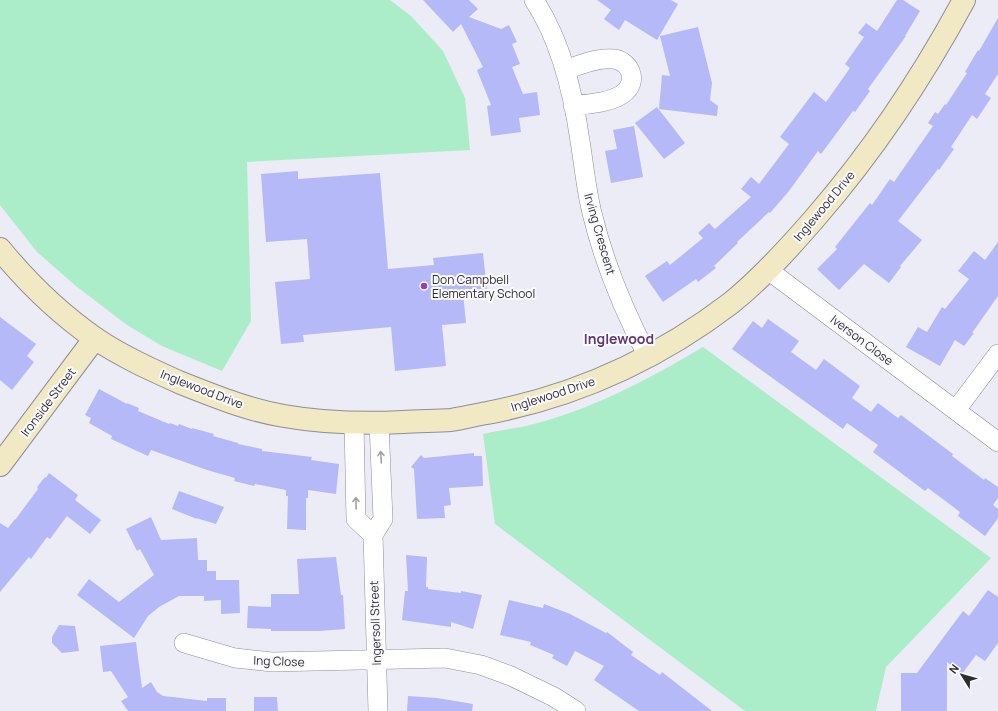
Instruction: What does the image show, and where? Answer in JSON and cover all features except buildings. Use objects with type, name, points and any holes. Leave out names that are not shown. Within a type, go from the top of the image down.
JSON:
[{"type":"street","name":"Irving Crescent","points":[[534,0],[544,15],[566,70],[591,206],[600,241],[618,296],[648,357]]},
{"type":"street","name":"Inglewood Drive","points":[[0,249],[18,271],[51,302],[95,338],[150,370],[224,400],[281,416],[327,422],[354,423],[452,420],[514,408],[562,394],[606,377],[648,357],[702,324],[733,301],[768,270],[839,190],[875,143],[915,84],[964,0]]},
{"type":"street","points":[[566,70],[600,60],[613,59],[623,62],[631,70],[632,81],[626,91],[620,95],[586,105],[573,105]]},
{"type":"street","name":"Iverson Close","points":[[768,270],[998,442]]},
{"type":"street","name":"Ironside Street","points":[[0,465],[95,338]]},
{"type":"street","points":[[956,410],[998,354]]},
{"type":"street","points":[[354,423],[356,519],[373,535],[383,519],[379,423]]},
{"type":"street","name":"Ingersoll Street","points":[[373,535],[378,711]]},
{"type":"street","name":"Ing Close","points":[[184,643],[235,658],[272,662],[445,658],[481,666],[511,676],[535,687],[576,711]]},
{"type":"green space","points":[[0,0],[390,0],[411,16],[443,51],[465,98],[470,150],[247,162],[251,321],[222,371],[162,346],[127,325],[76,286],[37,252],[0,205]]},
{"type":"green space","points":[[703,347],[991,558],[886,667],[876,711],[745,711],[495,524],[483,434],[546,421],[593,404],[660,372]]},
{"type":"place","name":"Don Campbell Elementary School","points":[[424,286]]},
{"type":"district","name":"Inglewood","points":[[619,338]]}]
